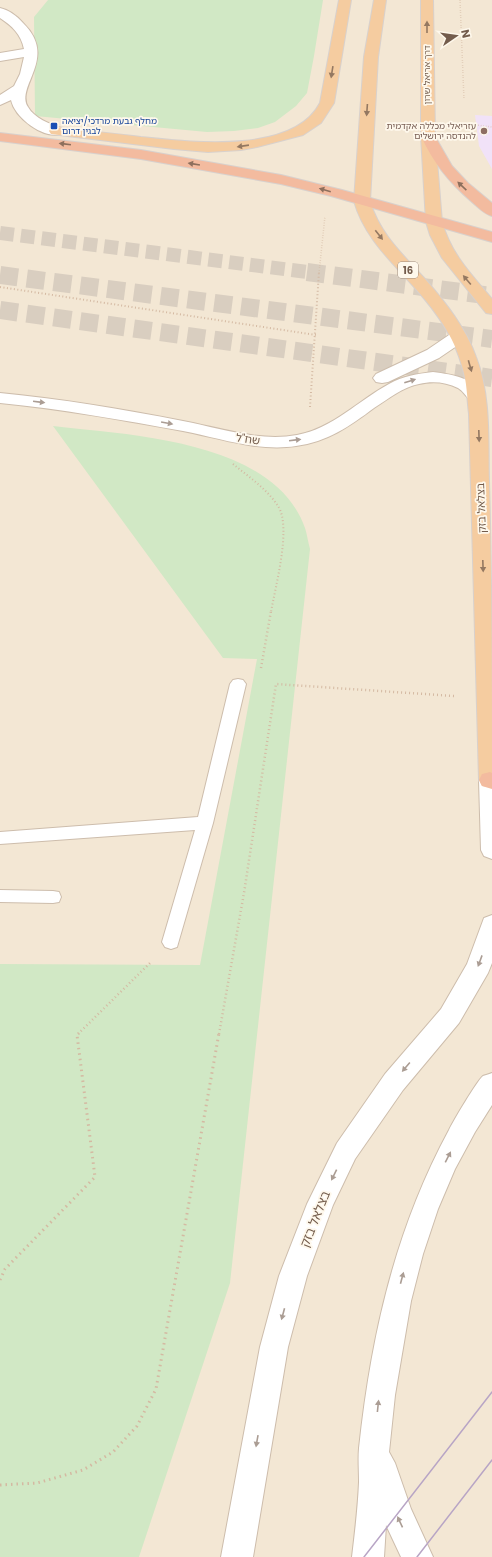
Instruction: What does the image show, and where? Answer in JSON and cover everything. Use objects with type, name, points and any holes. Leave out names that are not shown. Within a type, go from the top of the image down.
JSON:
[{"type":"highway","points":[[338,33],[340,0]]},
{"type":"highway","points":[[0,129],[56,131],[190,147],[217,148],[249,145],[285,136],[311,124],[320,115],[327,103],[338,33],[345,0]]},
{"type":"highway","points":[[371,58],[372,0]]},
{"type":"highway","name":"16","points":[[362,201],[371,58],[380,0]]},
{"type":"highway","name":"דרך אריאל שרון","points":[[427,0],[428,136],[434,222]]},
{"type":"highway","points":[[428,136],[439,161],[451,175],[492,211]]},
{"type":"highway","points":[[0,137],[194,163],[287,181],[492,237]]},
{"type":"highway","name":"בצלאל בזק","points":[[362,201],[367,218],[375,231],[440,308],[458,337],[471,366],[476,397],[491,780]]},
{"type":"highway","points":[[434,222],[436,233],[452,261],[492,309]]},
{"type":"street","points":[[0,12],[25,31],[30,40],[31,52],[29,67],[18,97],[19,103],[25,114],[35,123],[56,131]]},
{"type":"street","points":[[0,57],[31,52]]},
{"type":"street","points":[[0,101],[21,88]]},
{"type":"street","name":"שח\"ל","points":[[0,384],[71,392],[158,406],[259,427],[276,429],[291,428],[305,425],[337,410],[371,385],[390,374],[433,354],[458,337]]},
{"type":"street","name":"שח\"ל","points":[[0,398],[81,408],[185,426],[244,439],[276,442],[311,438],[352,417],[386,392],[418,378],[434,377],[449,379],[466,386],[476,397]]},
{"type":"street","name":"בצלאל בזק","points":[[491,780],[492,850]]},
{"type":"street","name":"בצלאל בזק","points":[[237,1557],[274,1347],[293,1276],[320,1204],[346,1152],[394,1082],[450,1016],[479,966],[492,924]]},
{"type":"street","points":[[368,1557],[374,1445],[386,1349],[401,1281],[418,1225],[446,1161],[472,1111],[492,1084]]},
{"type":"street","points":[[374,1445],[385,1483],[397,1514],[417,1557]]},
{"type":"lane","points":[[171,942],[205,823],[238,684]]},
{"type":"lane","points":[[0,838],[205,823]]},
{"type":"lane","points":[[0,896],[53,897]]},
{"type":"path","points":[[460,0],[464,100]]},
{"type":"path","points":[[461,123],[492,127]]},
{"type":"path","points":[[310,406],[320,258],[325,215]]},
{"type":"path","points":[[0,287],[316,335]]},
{"type":"path","points":[[228,460],[266,491],[279,507],[284,521],[283,543],[259,678],[238,684]]},
{"type":"path","points":[[0,1485],[37,1483],[83,1470],[113,1452],[137,1426],[156,1389],[244,892],[276,684],[454,696]]},
{"type":"path","points":[[0,1280],[5,1269],[95,1177],[77,1035],[171,942]]},
{"type":"shaded area","points":[[0,0],[492,0],[492,1557],[0,1557]]},
{"type":"shaded area","name":"עזריאלי מכללה אקדמית להנדסה ירושלים","points":[[475,115],[492,116],[492,169],[479,146]]},
{"type":"green space","points":[[48,0],[323,0],[307,93],[296,106],[275,122],[258,128],[234,131],[207,132],[35,116],[34,17]]},
{"type":"green space","points":[[53,426],[120,433],[158,439],[196,447],[232,459],[263,476],[288,499],[305,528],[310,549],[230,1283],[139,1557],[0,1557],[0,964],[200,965],[257,659],[223,658]]},
{"type":"tunnel","points":[[0,233],[315,273]]},
{"type":"tunnel","points":[[307,272],[492,296]]},
{"type":"tunnel","points":[[0,275],[492,339]]},
{"type":"tunnel","points":[[0,310],[492,378]]},
{"type":"tram line","points":[[364,1557],[492,1392]]},
{"type":"tram line","points":[[417,1557],[492,1460]]},
{"type":"place","name":"מחלף גבעת מרדכי/יציאה לבגין דרום","points":[[54,126]]},
{"type":"place","name":"עזריאלי מכללה אקדמית להנדסה ירושלים","points":[[484,131]]}]
